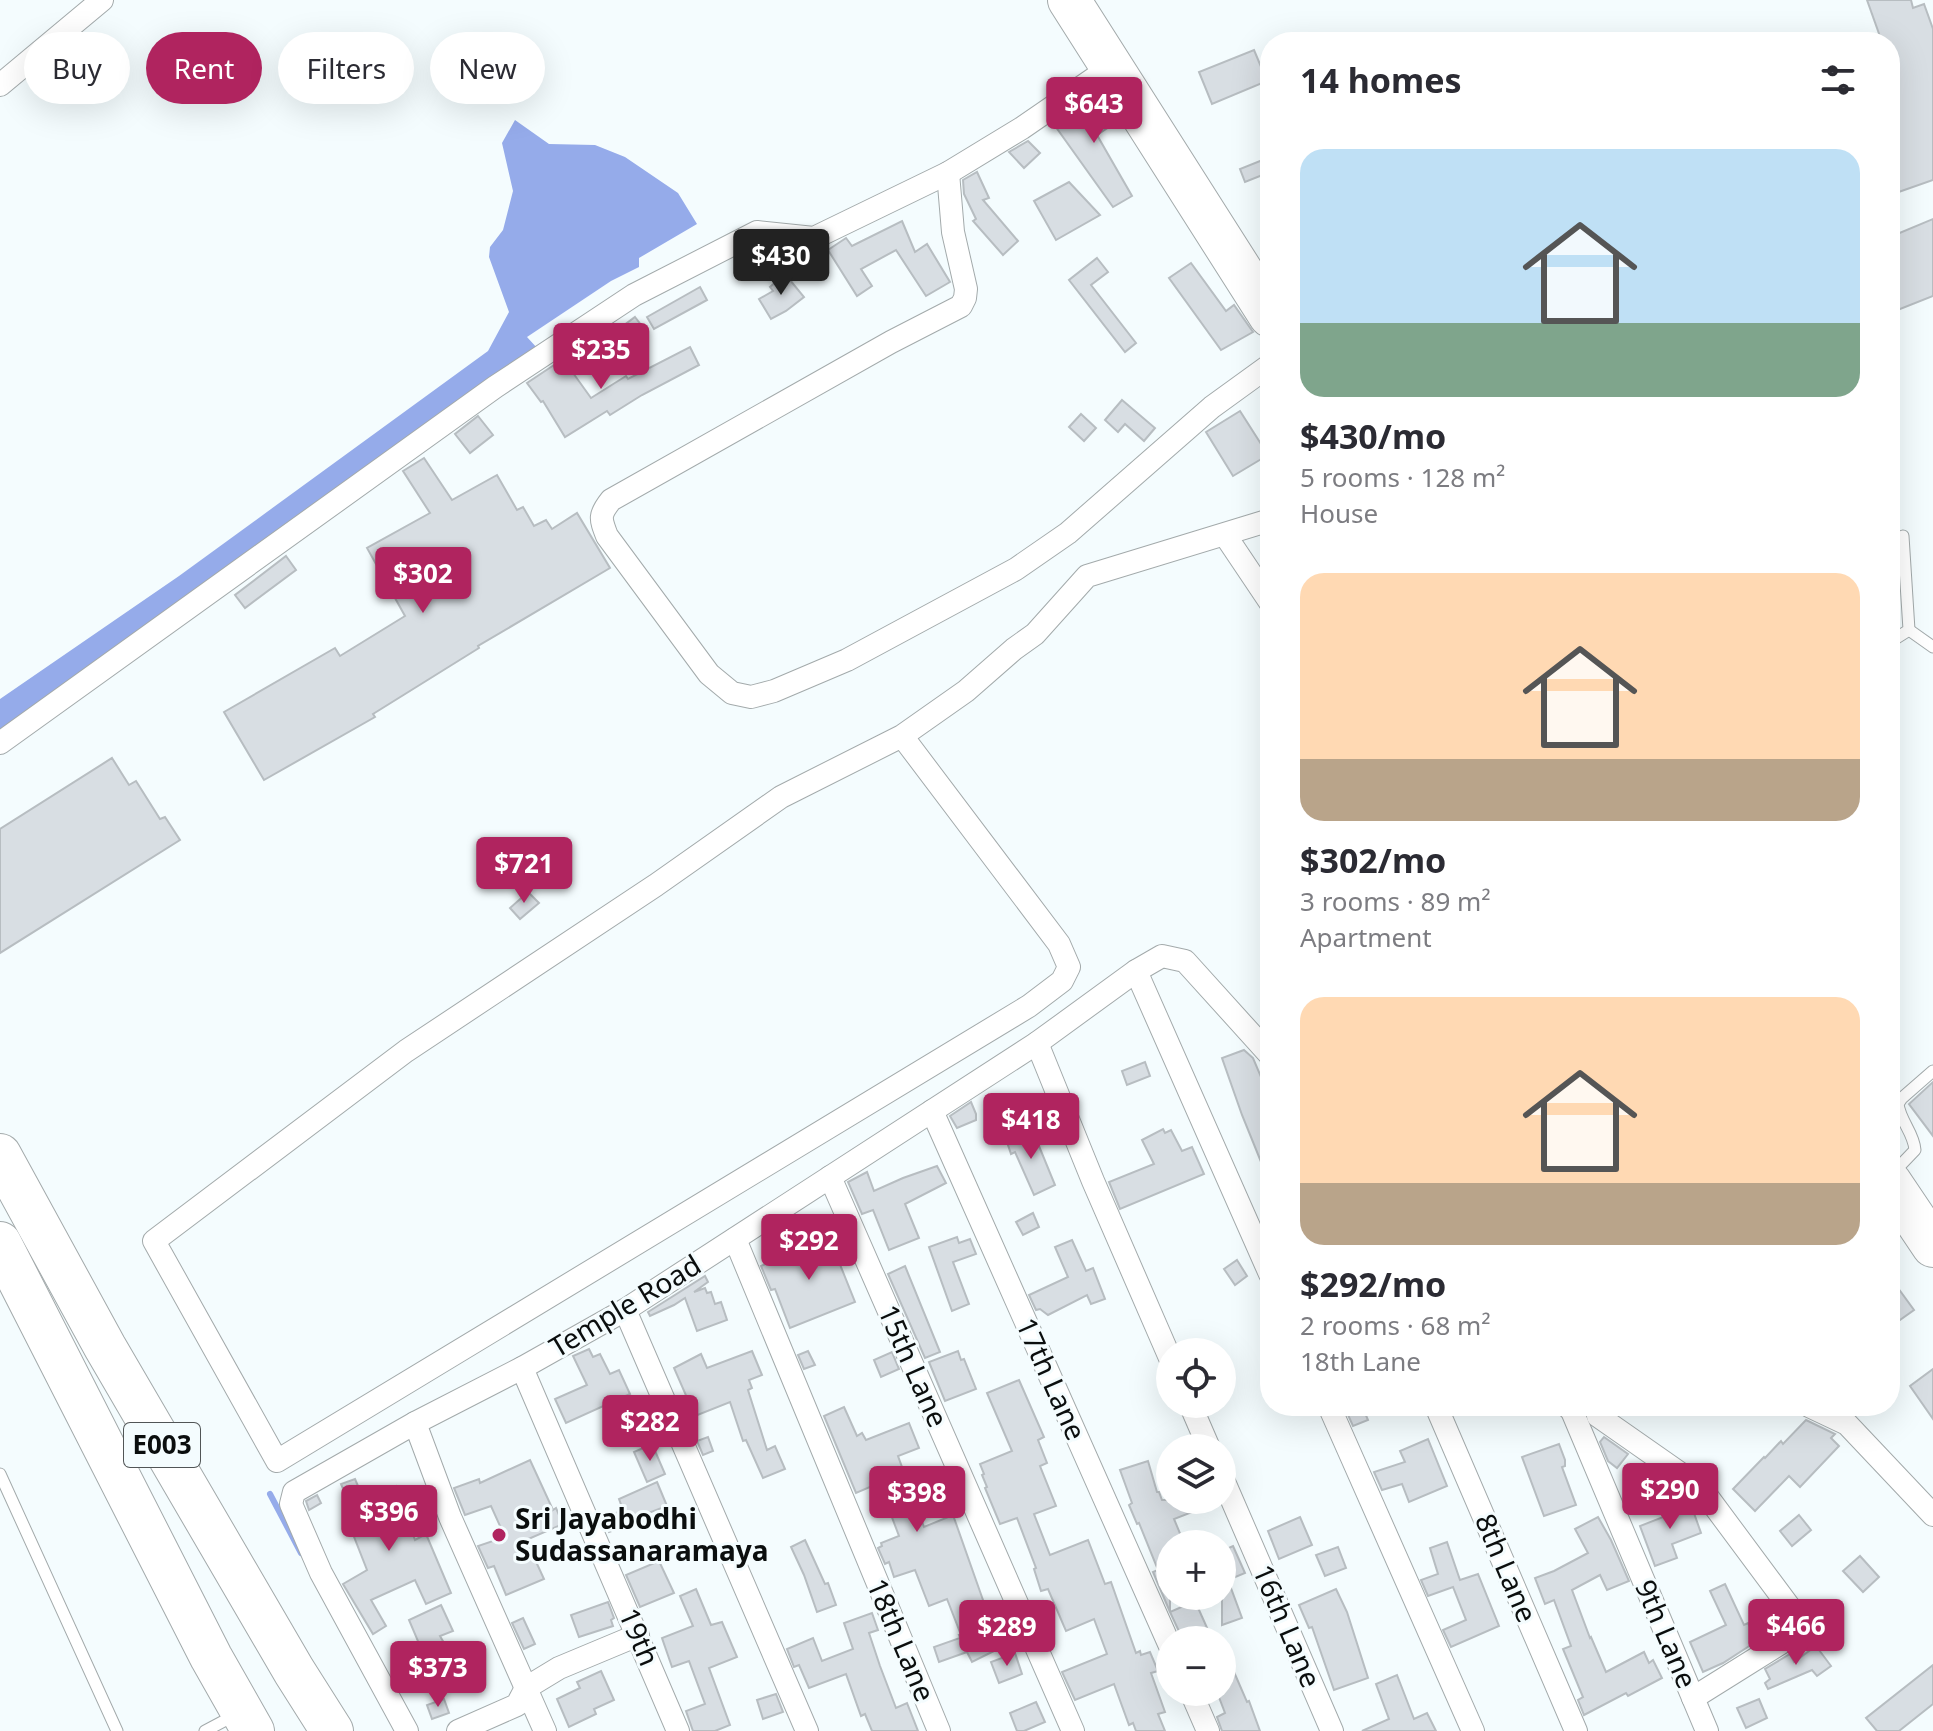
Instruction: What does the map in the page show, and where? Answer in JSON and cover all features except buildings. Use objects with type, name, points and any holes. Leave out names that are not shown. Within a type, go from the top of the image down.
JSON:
[{"type":"highway","points":[[1069,0],[1118,62],[1260,268]]},
{"type":"highway","points":[[1093,0],[1118,62],[1260,299]]},
{"type":"highway","name":"E003","points":[[0,1155],[113,1361],[332,1731]]},
{"type":"highway","points":[[1900,1195],[1933,1246]]},
{"type":"highway","points":[[1900,1231],[1933,1279]]},
{"type":"highway","name":"E003","points":[[0,1243],[211,1657],[248,1721]]},
{"type":"street","points":[[0,85],[102,0]]},
{"type":"street","points":[[0,743],[495,387],[634,295],[757,232],[814,238],[948,173],[1022,128],[1118,62]]},
{"type":"street","points":[[948,173],[953,232],[966,289],[961,306],[611,500],[602,511],[601,521],[607,536],[709,674],[732,693],[751,697],[774,691],[847,660],[1016,569],[1068,533],[1212,407],[1260,372]]},
{"type":"street","points":[[902,736],[1059,944],[1069,967],[1062,981],[1029,1006],[277,1461],[154,1241],[406,1051],[656,885],[781,797],[902,736],[966,691],[1035,634],[1087,576],[1260,523]]},
{"type":"street","points":[[1225,535],[1260,587]]},
{"type":"street","name":"Temple Road","points":[[407,1731],[321,1573],[291,1504],[294,1492],[625,1310],[1037,1043],[1136,971],[1162,956],[1185,961],[1260,1044]]},
{"type":"street","points":[[1136,971],[1260,1251]]},
{"type":"street","points":[[1037,1043],[1161,1338]]},
{"type":"street","name":"17th Lane","points":[[932,1111],[1161,1626]]},
{"type":"street","name":"15th Lane","points":[[830,1177],[1073,1731]]},
{"type":"street","name":"18th Lane","points":[[735,1239],[939,1731]]},
{"type":"street","points":[[625,1310],[807,1731]]},
{"type":"street","name":"19th","points":[[522,1368],[678,1731]]},
{"type":"street","points":[[1333,1416],[1473,1731]]},
{"type":"street","name":"8th Lane","points":[[1440,1416],[1576,1731]]},
{"type":"street","name":"9th Lane","points":[[1572,1416],[1707,1731]]},
{"type":"street","points":[[1610,1416],[1701,1488],[1805,1628],[1693,1698]]},
{"type":"street","points":[[1830,1416],[1847,1424],[1933,1515]]},
{"type":"street","points":[[415,1423],[450,1517],[545,1731]]},
{"type":"street","name":"16th Lane","points":[[1236,1509],[1332,1731]]},
{"type":"street","points":[[458,1731],[517,1705],[526,1688],[559,1668],[638,1635]]},
{"type":"street","points":[[1197,1706],[1208,1731]]},
{"type":"lane","points":[[1903,536],[1909,630]]},
{"type":"lane","points":[[1900,636],[1909,630]]},
{"type":"lane","points":[[1909,630],[1933,647]]},
{"type":"lane","points":[[1900,1101],[1933,1071]]},
{"type":"lane","points":[[1900,1113],[1915,1150],[1900,1167]]},
{"type":"lane","points":[[0,1474],[117,1731]]},
{"type":"lane","points":[[205,1731],[248,1721]]},
{"type":"water","points":[[515,120],[549,144],[595,145],[625,157],[678,193],[697,224],[639,258],[639,267],[611,281],[527,337],[538,349],[0,731],[0,699],[179,576],[488,351],[509,312],[489,257],[490,247],[503,230],[513,191],[502,143]]},
{"type":"waterway","points":[[270,1494],[301,1553]]},
{"type":"place","name":"Sri Jayabodhi Sudassanaramaya","points":[[499,1535]]}]
